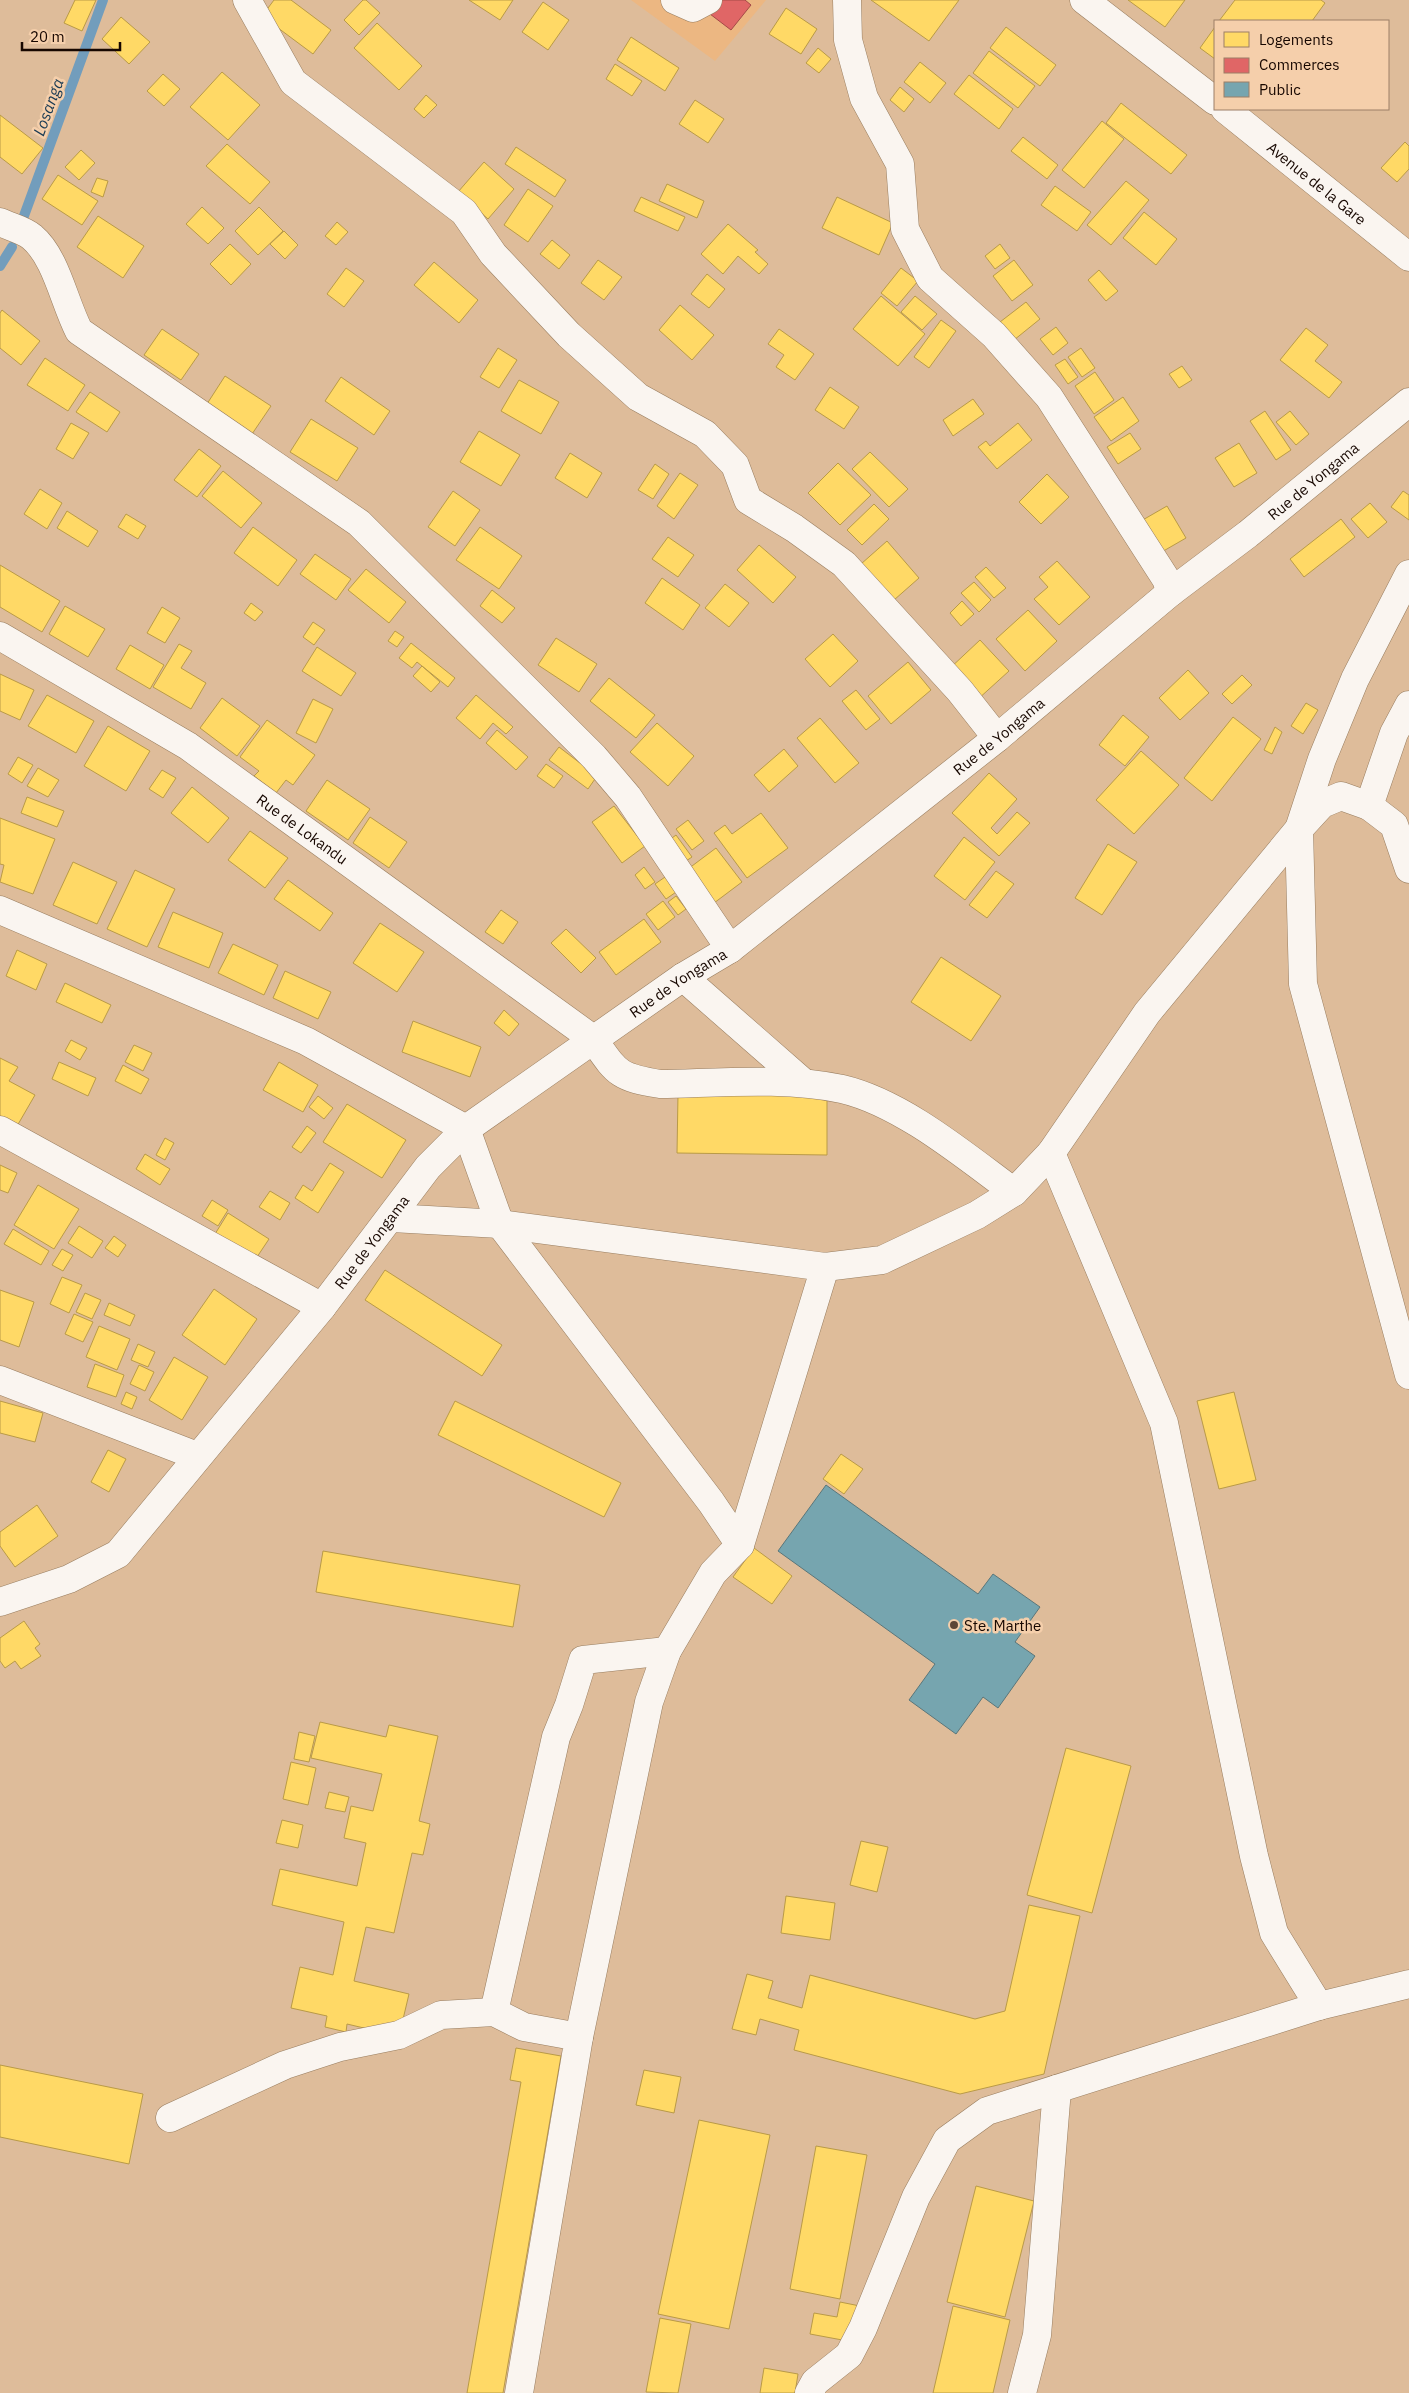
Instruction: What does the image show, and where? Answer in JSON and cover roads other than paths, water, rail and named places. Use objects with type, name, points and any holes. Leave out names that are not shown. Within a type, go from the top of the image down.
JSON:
[{"type":"street","points":[[247,0],[293,82],[464,212],[493,254],[556,322],[638,397],[705,434],[735,465],[748,500],[794,528],[844,564],[960,691],[996,738]]},
{"type":"street","points":[[675,0],[693,8],[708,0]]},
{"type":"street","points":[[848,0],[848,40],[864,98],[900,164],[905,229],[930,278],[994,335],[1049,397],[1166,579],[1171,592]]},
{"type":"street","points":[[1084,0],[1214,100]]},
{"type":"street","name":"Avenue de la Gare","points":[[1226,110],[1409,257]]},
{"type":"street","points":[[0,222],[30,236],[46,252],[78,331],[359,523],[594,757],[628,797],[730,949]]},
{"type":"street","name":"Rue de Yongama","points":[[0,1602],[69,1579],[118,1554],[322,1307],[392,1218],[428,1167],[466,1129],[683,977],[730,949],[996,738],[1171,592],[1248,534],[1409,402]]},
{"type":"street","points":[[1409,574],[1355,679],[1322,759],[1299,829],[1303,984],[1409,1375]]},
{"type":"street","name":"Rue de Lokandu","points":[[0,636],[188,746],[593,1039],[615,1071],[638,1080],[660,1084],[804,1083],[844,1090],[884,1105],[937,1136],[1014,1192]]},
{"type":"street","points":[[1369,806],[1394,733],[1409,705]]},
{"type":"street","points":[[392,1218],[500,1224],[824,1267],[882,1260],[977,1215],[1014,1192],[1051,1153],[1147,1013],[1299,829],[1322,804],[1341,796],[1369,806],[1394,825],[1409,869]]},
{"type":"street","points":[[0,910],[306,1042],[466,1129],[500,1224],[705,1494],[740,1545]]},
{"type":"street","points":[[683,977],[804,1083]]},
{"type":"street","points":[[0,1130],[322,1307]]},
{"type":"street","points":[[1051,1153],[1164,1423],[1254,1856],[1274,1933],[1319,2006]]},
{"type":"street","points":[[519,2393],[579,2037],[649,1702],[667,1651],[713,1573],[740,1545],[824,1267]]},
{"type":"street","points":[[0,1380],[197,1456]]},
{"type":"street","points":[[494,2012],[556,1737],[569,1706],[583,1660],[667,1651]]},
{"type":"street","points":[[809,2393],[815,2382],[849,2355],[916,2197],[947,2140],[987,2111],[1319,2006],[1409,1984]]},
{"type":"street","points":[[170,2118],[285,2065],[340,2046],[399,2035],[441,2015],[494,2012],[524,2028],[579,2037]]},
{"type":"street","points":[[1022,2393],[1037,2334],[1057,2089]]},
{"type":"waterway","name":"Losanga","points":[[21,224],[103,0]]},
{"type":"waterway","name":"Losanga","points":[[0,266],[12,247]]},
{"type":"place","name":"Ste. Marthe","points":[[954,1625]]}]
